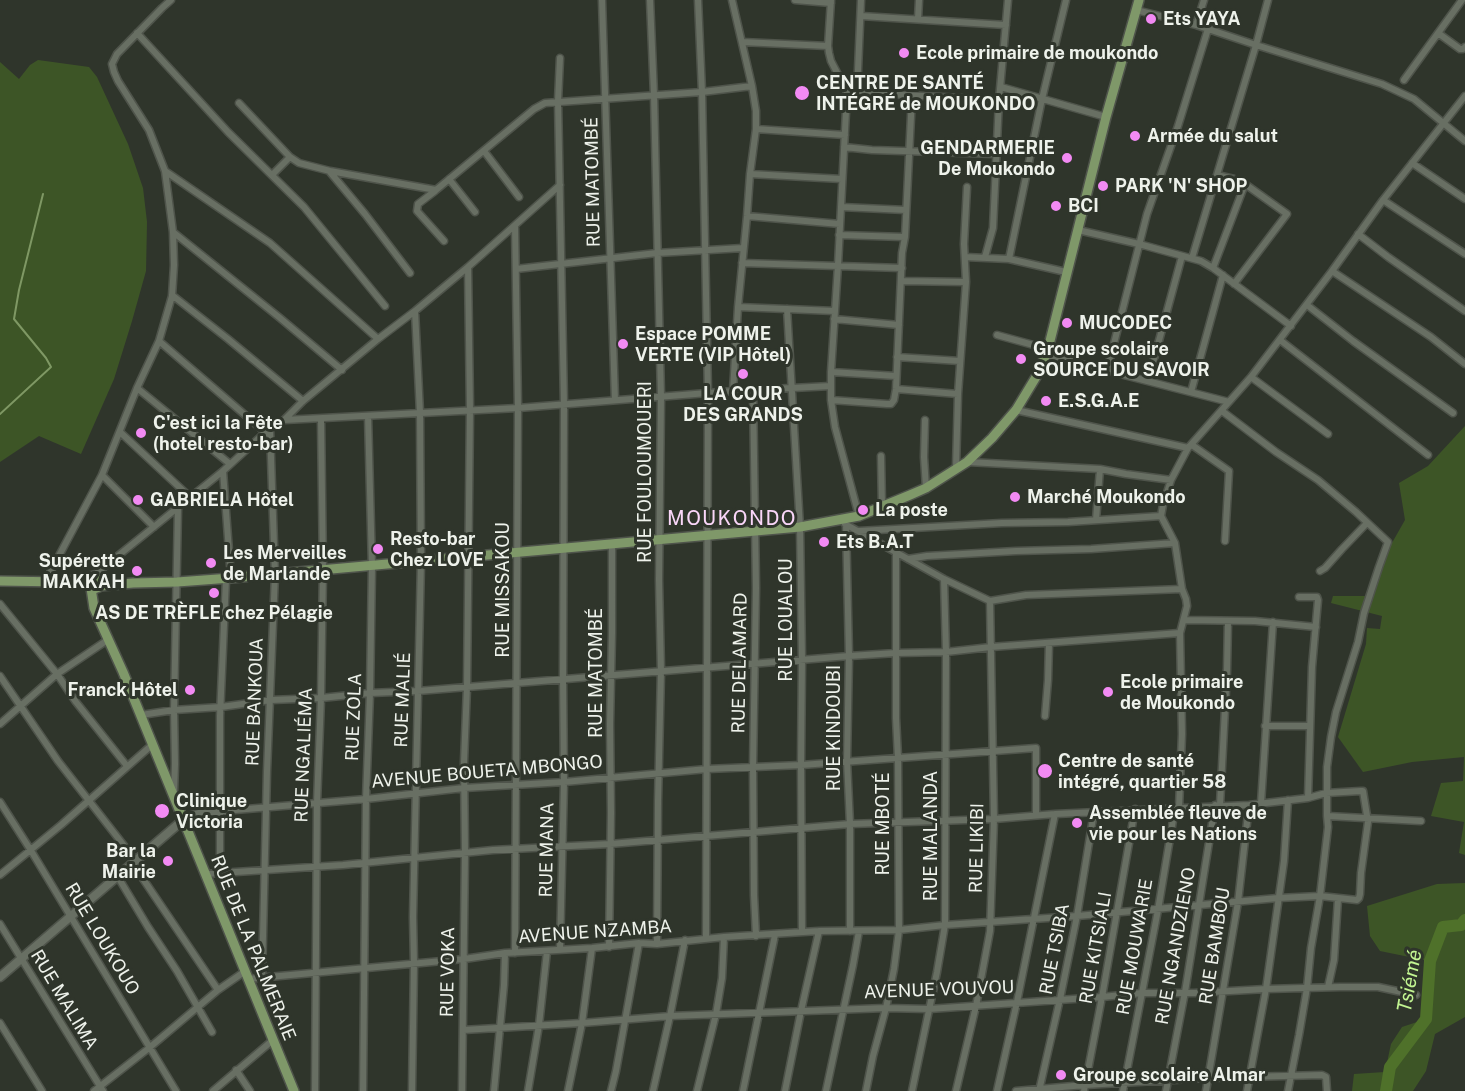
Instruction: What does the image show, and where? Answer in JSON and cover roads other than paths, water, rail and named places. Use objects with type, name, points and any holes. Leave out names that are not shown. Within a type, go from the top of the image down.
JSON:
[{"type":"main road","points":[[0,581],[177,582],[843,523],[926,488],[967,462],[992,438],[1016,410],[1047,352],[1106,117],[1137,5]]},
{"type":"main road","name":"RUE DE LA PALMERAIE","points":[[96,581],[94,608],[141,715],[294,1091]]},
{"type":"street","points":[[45,582],[102,475],[137,388],[159,341],[172,295],[174,265],[165,171],[149,130],[114,72],[112,64],[137,33],[171,0]]},
{"type":"street","name":"RUE MATOMBÉ","points":[[602,0],[615,400]]},
{"type":"street","name":"RUE FOULOUMOUERI","points":[[650,0],[661,397],[659,580],[661,671],[657,944]]},
{"type":"street","points":[[698,0],[708,394],[706,939]]},
{"type":"street","points":[[732,0],[756,111],[738,307],[733,391]]},
{"type":"street","points":[[795,0],[831,1],[828,46],[831,61],[847,92],[831,400],[835,427],[859,516]]},
{"type":"street","points":[[857,93],[861,0]]},
{"type":"street","points":[[918,19],[919,0]]},
{"type":"street","points":[[986,257],[993,228],[999,100],[1008,0]]},
{"type":"street","points":[[1009,259],[1042,99],[1066,0]]},
{"type":"street","points":[[1196,25],[1204,0]]},
{"type":"street","points":[[1192,258],[1268,0]]},
{"type":"street","points":[[1404,80],[1462,0]]},
{"type":"street","points":[[1137,5],[1399,91],[1414,99],[1465,141]]},
{"type":"street","points":[[861,16],[1006,25]]},
{"type":"street","points":[[1107,371],[1147,214],[1178,126],[1208,29]]},
{"type":"street","points":[[137,33],[228,132],[304,207],[385,306]]},
{"type":"street","points":[[1438,33],[1460,49],[1465,47]]},
{"type":"street","points":[[742,42],[828,46]]},
{"type":"street","name":"RUE MANA","points":[[560,58],[558,101],[564,404],[564,782],[560,950]]},
{"type":"street","points":[[444,241],[419,215],[417,207],[420,201],[539,105],[558,101],[702,92],[752,86]]},
{"type":"street","points":[[1000,87],[1106,117]]},
{"type":"street","points":[[847,92],[999,100]]},
{"type":"street","points":[[831,400],[891,404],[894,400],[912,96]]},
{"type":"street","points":[[859,531],[1161,516],[1162,505],[1171,480],[1190,446],[1251,377],[1383,200],[1465,96]]},
{"type":"street","points":[[238,103],[290,157],[299,163],[330,171],[436,190]]},
{"type":"street","points":[[756,129],[845,135]]},
{"type":"street","points":[[844,147],[996,154]]},
{"type":"street","points":[[484,151],[519,197]]},
{"type":"street","points":[[272,175],[290,157]]},
{"type":"street","points":[[1412,163],[1465,199]]},
{"type":"street","points":[[165,171],[270,243],[378,339]]},
{"type":"street","points":[[330,171],[410,273]]},
{"type":"street","points":[[750,174],[842,179]]},
{"type":"street","points":[[1216,176],[1234,179],[1245,184],[1286,213],[1234,284]]},
{"type":"street","points":[[449,179],[475,212]]},
{"type":"street","points":[[1213,268],[1245,184]]},
{"type":"street","points":[[96,581],[154,527],[284,420],[303,401],[468,267],[560,185]]},
{"type":"street","points":[[956,468],[958,394],[966,282],[964,244],[967,187]]},
{"type":"street","points":[[1383,200],[1465,254]]},
{"type":"street","points":[[841,207],[906,210]]},
{"type":"street","points":[[747,216],[840,224]]},
{"type":"street","name":"RUE MISSAKOU","points":[[515,226],[518,408],[515,953]]},
{"type":"street","points":[[1078,230],[1192,258],[1213,268],[1290,326]]},
{"type":"street","points":[[172,232],[342,370]]},
{"type":"street","points":[[1358,234],[1465,311]]},
{"type":"street","points":[[839,235],[905,237]]},
{"type":"street","points":[[516,269],[657,253],[743,248]]},
{"type":"street","points":[[1148,381],[1182,256]]},
{"type":"street","points":[[965,257],[1009,259],[1066,273]]},
{"type":"street","points":[[742,262],[902,268]]},
{"type":"street","name":"RUE VOKA","points":[[462,1091],[470,410],[468,267]]},
{"type":"street","points":[[1332,271],[1431,337],[1465,364]]},
{"type":"street","points":[[1191,392],[1223,275]]},
{"type":"street","points":[[901,281],[966,282]]},
{"type":"street","points":[[172,295],[303,401]]},
{"type":"street","points":[[1306,305],[1453,413]]},
{"type":"street","points":[[738,307],[835,311]]},
{"type":"street","name":"RUE LOUALOU","points":[[787,309],[800,527],[802,932]]},
{"type":"street","name":"RUE MALIÉ","points":[[412,1091],[415,793],[421,561],[420,413],[415,311]]},
{"type":"street","points":[[834,319],[899,325]]},
{"type":"street","points":[[997,335],[1107,371],[1229,402]]},
{"type":"street","points":[[1280,340],[1428,455]]},
{"type":"street","points":[[159,341],[268,431]]},
{"type":"street","points":[[897,357],[960,362]]},
{"type":"street","points":[[831,372],[896,376]]},
{"type":"street","points":[[1251,377],[1328,434]]},
{"type":"street","points":[[284,420],[518,408],[733,391],[831,386]]},
{"type":"street","points":[[137,388],[230,464]]},
{"type":"street","points":[[896,389],[958,394]]},
{"type":"street","name":"RUE DELAMARD","points":[[753,390],[756,588],[753,767],[756,936]]},
{"type":"street","points":[[1016,410],[1190,446],[1229,471],[1225,541]]},
{"type":"street","points":[[1222,411],[1318,480],[1386,540],[1388,545],[1378,567],[1336,712],[1327,767],[1328,827],[1320,896],[1307,988],[1288,1091]]},
{"type":"street","name":"RUE ZOLA","points":[[363,1091],[366,799],[372,566],[368,416]]},
{"type":"street","name":"RUE NGALIÉMA","points":[[315,1091],[316,803],[321,698],[323,570],[321,419]]},
{"type":"street","points":[[925,420],[926,488]]},
{"type":"street","name":"RUE BANKOUA","points":[[262,977],[274,574],[268,431]]},
{"type":"street","points":[[120,432],[190,498]]},
{"type":"street","points":[[881,456],[882,507]]},
{"type":"street","points":[[967,462],[1100,469],[1171,480]]},
{"type":"street","points":[[1096,520],[1100,469]]},
{"type":"street","points":[[220,874],[219,770],[228,578],[223,471]]},
{"type":"street","points":[[102,475],[154,527]]},
{"type":"street","points":[[173,795],[178,508]]},
{"type":"street","name":"RUE MOUWARIE","points":[[1123,1091],[1177,808],[1182,734],[1180,633],[1187,606],[1174,543],[1161,516]]},
{"type":"street","points":[[843,523],[990,602],[1026,595],[1182,589]]},
{"type":"street","name":"RUE KINDOUBI","points":[[843,523],[849,656],[847,761],[850,825],[850,931]]},
{"type":"street","points":[[1320,571],[1367,523]]},
{"type":"street","name":"RUE MATOMBÉ","points":[[609,947],[612,543]]},
{"type":"street","points":[[907,559],[1174,543]]},
{"type":"street","name":"RUE MBOTÉ","points":[[866,1091],[894,969],[899,930],[896,553]]},
{"type":"street","name":"RUE MALANDA","points":[[912,1091],[945,925],[944,579]]},
{"type":"street","points":[[1299,597],[1318,598],[1312,668],[1308,798]]},
{"type":"street","name":"RUE LIKIBI","points":[[956,1091],[976,1006],[991,922],[994,819],[990,602]]},
{"type":"street","points":[[0,604],[127,766]]},
{"type":"street","points":[[1184,620],[1273,622],[1316,627]]},
{"type":"street","name":"RUE NGANDZIENO","points":[[1166,1091],[1218,805],[1228,621]]},
{"type":"street","points":[[1261,803],[1273,622]]},
{"type":"street","points":[[141,715],[271,700],[418,691],[754,663],[896,653],[946,652],[1180,633]]},
{"type":"street","points":[[0,724],[57,674],[109,639]]},
{"type":"street","points":[[1045,716],[1049,643]]},
{"type":"street","points":[[0,676],[58,761],[134,863],[218,990]]},
{"type":"street","points":[[1265,726],[1310,726]]},
{"type":"street","points":[[0,875],[153,744]]},
{"type":"street","name":"AVENUE BOUETA MBONGO","points":[[0,977],[183,820],[199,813],[464,788],[564,782],[707,769],[801,765],[1036,748],[1036,815]]},
{"type":"street","points":[[205,874],[850,825],[1249,804],[1363,791],[1368,822],[1359,898],[1357,900],[1338,899],[1334,960],[1328,987]]},
{"type":"street","points":[[1247,1091],[1266,989],[1284,861],[1288,800]]},
{"type":"street","name":"RUE LOUKOUO","points":[[0,802],[176,1091]]},
{"type":"street","name":"RUE BAMBOU","points":[[1206,1091],[1238,902],[1249,804]]},
{"type":"street","name":"RUE KITSIALI","points":[[1084,1088],[1118,913],[1135,809]]},
{"type":"street","name":"RUE TSIBA","points":[[1039,1090],[1077,916],[1094,812]]},
{"type":"street","points":[[997,1091],[1055,814]]},
{"type":"street","points":[[1327,816],[1421,821]]},
{"type":"street","points":[[118,877],[212,1032]]},
{"type":"street","name":"AVENUE NZAMBA","points":[[94,1091],[101,1089],[218,990],[246,976],[262,977],[515,953],[639,943],[657,944],[724,937],[819,931],[899,930],[1158,910],[1278,898],[1320,896],[1338,899]]},
{"type":"street","name":"RUE MALIMA","points":[[0,924],[101,1089]]},
{"type":"street","points":[[785,1091],[819,931]]},
{"type":"street","points":[[826,1091],[859,931]]},
{"type":"street","points":[[743,1091],[775,935]]},
{"type":"street","points":[[697,1091],[716,1014],[722,978],[724,937]]},
{"type":"street","points":[[653,1091],[684,940]]},
{"type":"street","points":[[611,1091],[639,943]]},
{"type":"street","points":[[568,1091],[582,1023],[592,948]]},
{"type":"street","points":[[528,1091],[539,1025],[547,951]]},
{"type":"street","points":[[494,1091],[505,954]]},
{"type":"street","name":"AVENUE VOUVOU","points":[[463,1030],[670,1016],[976,1006],[1142,993],[1378,987],[1416,995]]},
{"type":"street","points":[[0,1023],[42,1091]]},
{"type":"street","points":[[213,1091],[273,1040]]},
{"type":"street","points":[[236,1070],[250,1091]]},
{"type":"street","points":[[1016,1091],[1208,1078],[1322,1076],[1326,1077],[1327,1091]]},
{"type":"waterway","points":[[0,414],[51,367],[14,319],[43,194]]},
{"type":"waterway","name":"Tsiémé","points":[[1386,1091],[1390,1067],[1426,1019],[1430,961],[1443,927],[1461,925],[1465,920]]},
{"type":"place","name":"Ets YAYA","points":[[1151,19]]},
{"type":"place","name":"Ecole primaire de moukondo","points":[[904,53]]},
{"type":"place","name":"CENTRE DE SANTÉ INTÉGRÉ de MOUKONDO","points":[[802,93]]},
{"type":"place","name":"Armée du salut","points":[[1135,136]]},
{"type":"place","name":"GENDARMERIE De Moukondo","points":[[1067,158]]},
{"type":"place","name":"PARK 'N' SHOP","points":[[1103,186]]},
{"type":"place","name":"BCI","points":[[1056,206]]},
{"type":"place","name":"MUCODEC","points":[[1067,323]]},
{"type":"place","name":"Espace POMME VERTE (VIP Hôtel)","points":[[623,344]]},
{"type":"place","name":"Groupe scolaire SOURCE DU SAVOIR","points":[[1021,359]]},
{"type":"place","name":"LA COUR DES GRANDS","points":[[743,374]]},
{"type":"place","name":"E.S.G.A.E","points":[[1046,401]]},
{"type":"place","name":"C'est ici la Fête (hotel resto-bar)","points":[[141,433]]},
{"type":"place","name":"Marché Moukondo","points":[[1015,497]]},
{"type":"place","name":"GABRIELA Hôtel","points":[[138,500]]},
{"type":"place","name":"La poste","points":[[863,510]]},
{"type":"place","name":"Ets B.A.T","points":[[824,542]]},
{"type":"place","name":"Resto-bar Chez LOVE","points":[[378,549]]},
{"type":"place","name":"Les Merveilles de Marlande","points":[[211,563]]},
{"type":"place","name":"Supérette MAKKAH","points":[[137,571]]},
{"type":"place","name":"AS DE TRÈFLE chez Pélagie","points":[[214,593]]},
{"type":"place","name":"Franck Hôtel","points":[[190,690]]},
{"type":"place","name":"Ecole primaire de Moukondo","points":[[1108,692]]},
{"type":"place","name":"Centre de santé intégré, quartier 58","points":[[1045,771]]},
{"type":"place","name":"Clinique Victoria","points":[[162,811]]},
{"type":"place","name":"Assemblée fleuve de vie pour les Nations","points":[[1077,823]]},
{"type":"place","name":"Bar la Mairie","points":[[168,861]]},
{"type":"place","name":"Groupe scolaire Almar","points":[[1061,1075]]},
{"type":"district","name":"MOUKONDO","points":[[732,519]]}]
